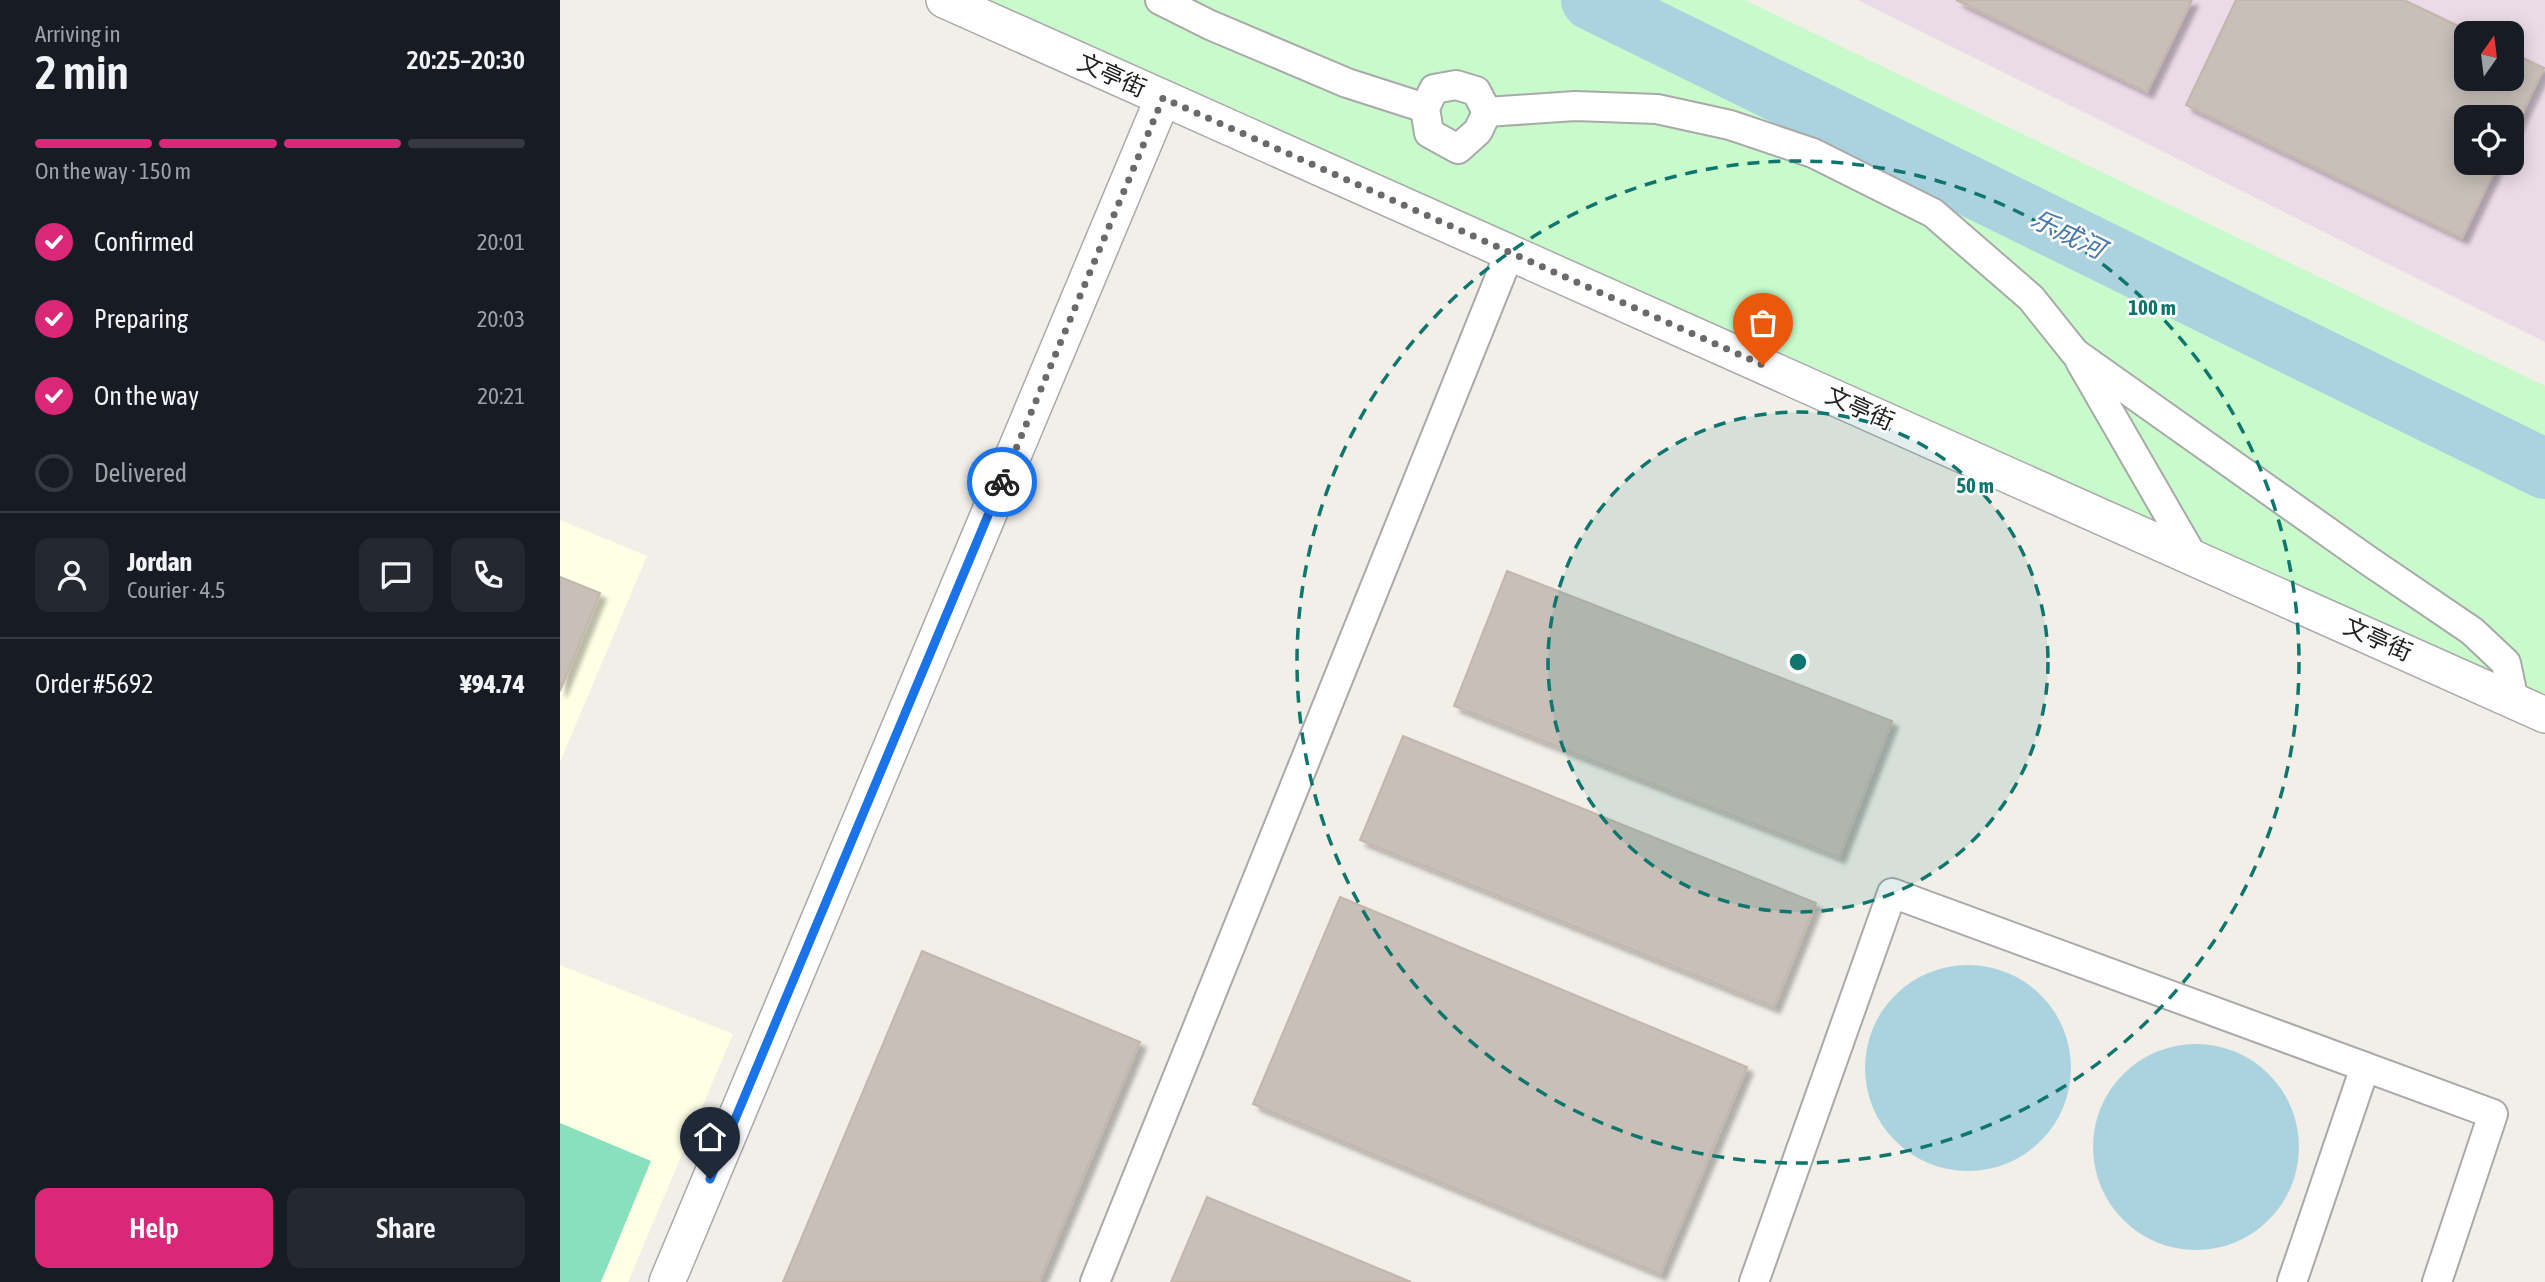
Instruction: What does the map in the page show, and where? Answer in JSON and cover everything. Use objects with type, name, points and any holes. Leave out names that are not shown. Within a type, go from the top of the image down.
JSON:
[{"type":"street","name":"文亭街","points":[[944,0],[2530,708]]},
{"type":"street","points":[[1160,0],[1210,25],[1347,83],[1425,107]]},
{"type":"street","points":[[1455,85],[1476,90],[1488,112],[1478,131],[1458,149],[1429,133],[1425,107],[1434,89],[1455,85]]},
{"type":"street","points":[[667,1282],[1163,98]]},
{"type":"street","points":[[1488,112],[1575,106],[1657,109],[1730,125],[1813,153],[1933,212],[2031,298],[2075,353],[2193,557]]},
{"type":"street","points":[[1095,1282],[1510,252]]},
{"type":"street","points":[[2075,353],[2472,632],[2506,663],[2530,708]]},
{"type":"street","points":[[1754,1282],[1892,893],[2493,1114],[2437,1282]]},
{"type":"street","points":[[2292,1282],[2365,1067]]},
{"type":"shaded area","points":[[1858,0],[2545,0],[2545,342]]},
{"type":"shaded area","points":[[560,520],[647,556],[560,762]]},
{"type":"shaded area","points":[[560,965],[733,1034],[628,1282],[560,1282]]},
{"type":"green space","points":[[944,0],[1745,0],[2545,386],[2545,715]]},
{"type":"green space","points":[[560,1123],[651,1161],[601,1282],[560,1282]]},
{"type":"water","points":[[1968,965],[2007,973],[2025,982],[2041,995],[2054,1011],[2063,1029],[2071,1068],[2063,1107],[2054,1125],[2041,1141],[2025,1154],[2007,1163],[1968,1171],[1929,1163],[1911,1154],[1895,1141],[1882,1125],[1873,1107],[1865,1068],[1873,1029],[1882,1011],[1895,995],[1911,982],[1929,973]]},
{"type":"water","points":[[2196,1044],[2235,1052],[2253,1061],[2269,1074],[2282,1090],[2291,1108],[2299,1147],[2291,1186],[2282,1204],[2269,1220],[2253,1233],[2235,1242],[2196,1250],[2157,1242],[2139,1233],[2123,1220],[2110,1204],[2101,1186],[2093,1147],[2101,1108],[2110,1090],[2123,1074],[2139,1061],[2157,1052]]},
{"type":"building","points":[[1956,0],[2192,0],[2147,92]]},
{"type":"building","points":[[2236,0],[2404,0],[2454,24],[2454,91],[2524,91],[2524,58],[2544,68],[2524,109],[2524,105],[2454,105],[2454,175],[2492,175],[2462,238],[2186,105]]},
{"type":"building","points":[[1507,571],[1892,721],[1839,857],[1454,706]]},
{"type":"building","points":[[560,577],[600,593],[560,691]]},
{"type":"building","points":[[1403,736],[1816,903],[1774,1007],[1360,840]]},
{"type":"building","points":[[1340,897],[1747,1067],[1660,1274],[1253,1104]]},
{"type":"building","points":[[922,951],[1140,1042],[1039,1282],[783,1282]]},
{"type":"building","points":[[1207,1197],[1411,1282],[1171,1282]]},
{"type":"waterway","name":"乐成河","points":[[1591,0],[2545,469]]},
{"type":"way so far","points":[[1002,482],[1163,98],[1763,365]]},
{"type":"route","points":[[710,1179],[1002,482]]}]
